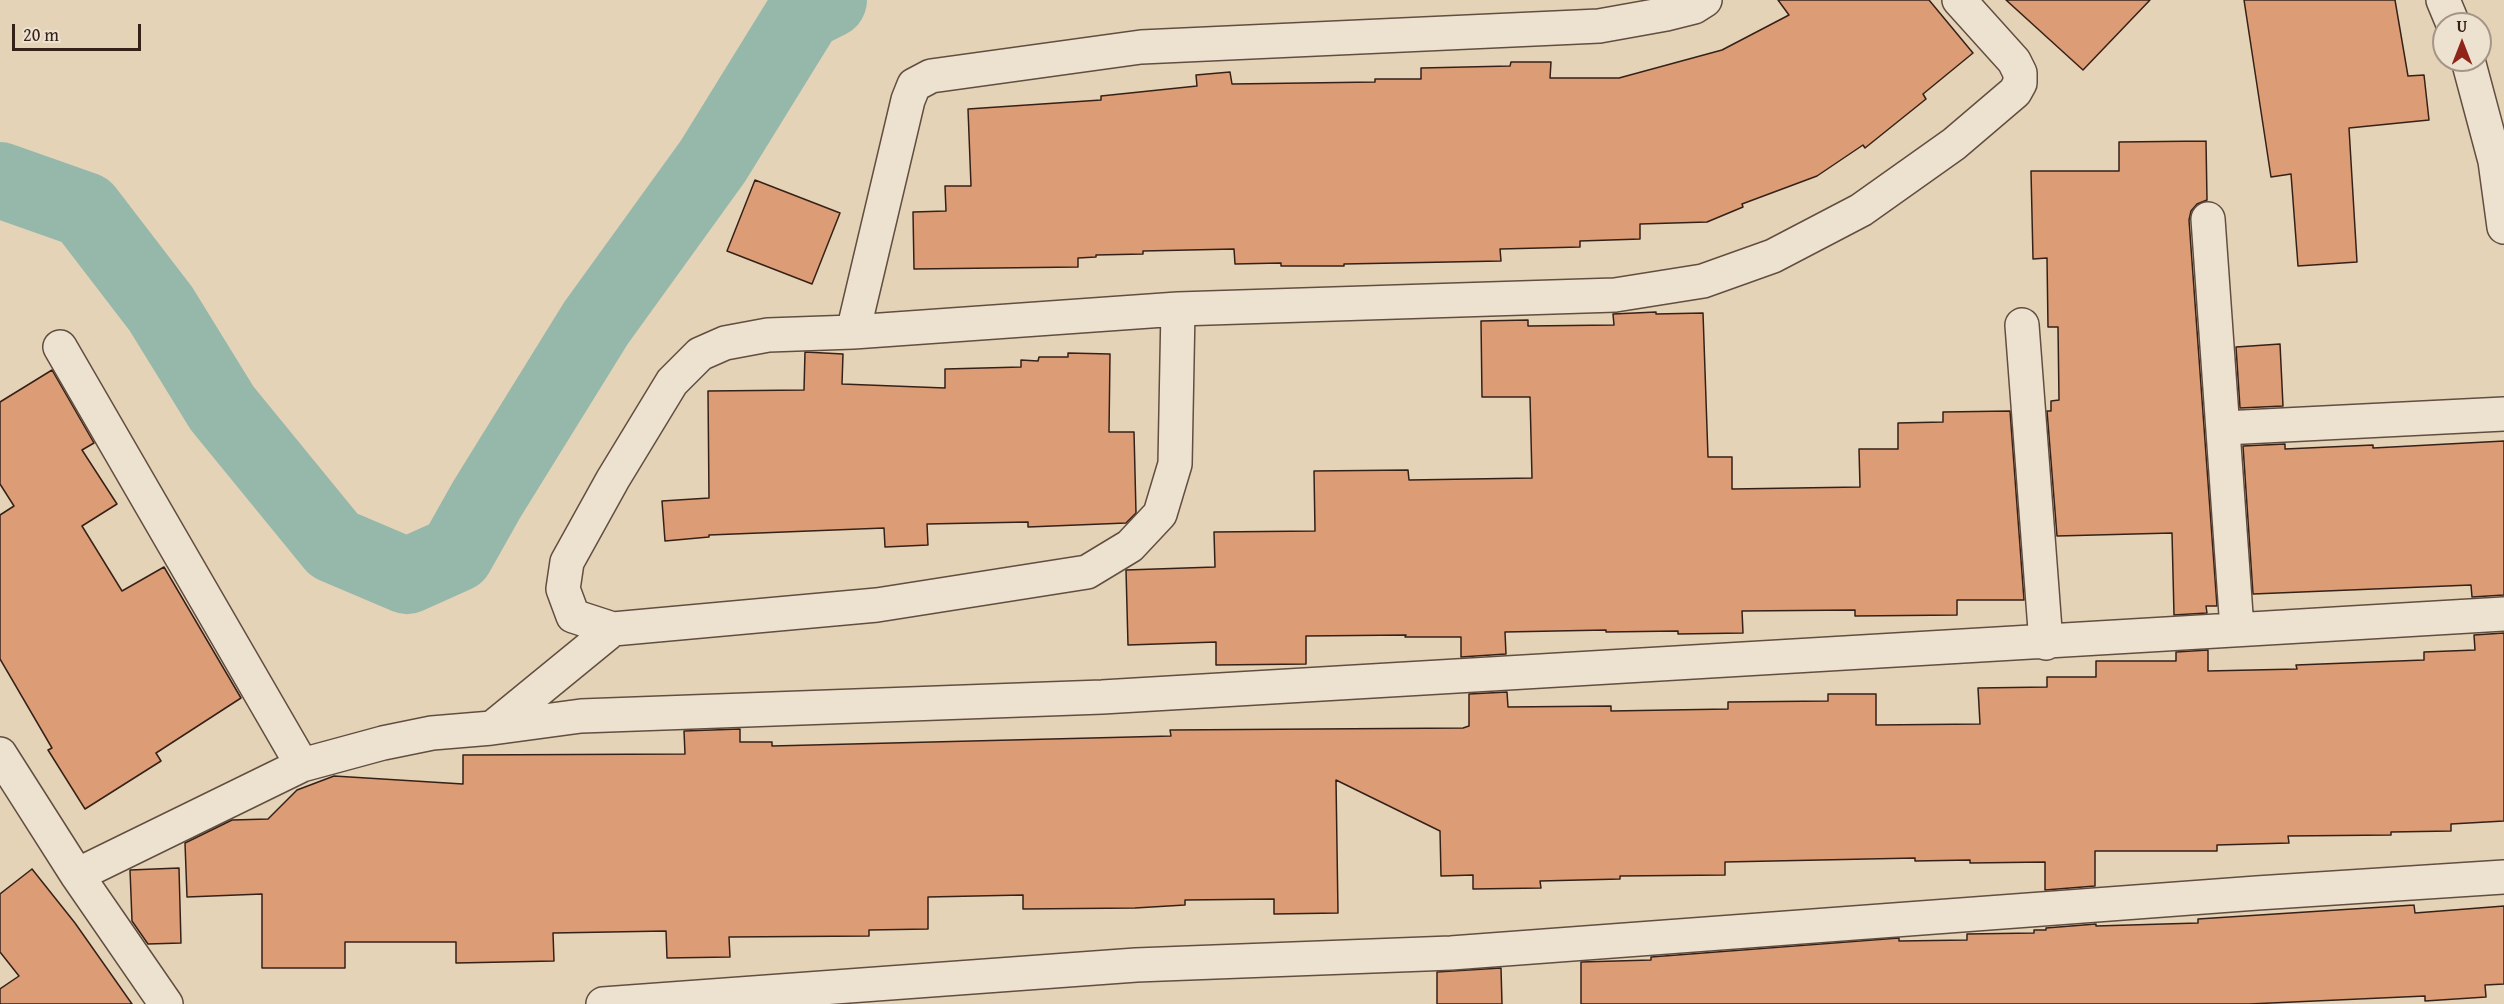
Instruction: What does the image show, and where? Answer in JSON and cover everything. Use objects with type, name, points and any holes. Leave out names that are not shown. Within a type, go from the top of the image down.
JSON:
[{"type":"street","points":[[853,332],[908,100],[914,85],[931,76],[1141,47],[1599,26],[1694,7],[1706,0]]},
{"type":"street","points":[[1178,309],[1175,464],[1160,514],[1130,546],[1087,572],[877,605],[613,629],[573,616],[563,589],[567,562],[613,479],[672,382],[700,354],[725,343],[768,334],[853,332],[1178,309],[1615,296],[1703,280],[1773,256],[1861,210],[1954,144],[2015,93],[2020,83],[2020,73],[2014,61],[1959,0]]},
{"type":"street","points":[[2471,72],[2495,161],[2504,227]]},
{"type":"street","points":[[2208,219],[2237,629]]},
{"type":"street","points":[[2022,325],[2046,643]]},
{"type":"street","points":[[60,347],[302,765]]},
{"type":"street","points":[[2224,428],[2504,414]]},
{"type":"street","points":[[77,875],[302,765],[383,743],[432,733],[492,728],[581,716],[1102,697],[2046,643],[2237,629],[2504,614]]},
{"type":"street","points":[[492,728],[613,629]]},
{"type":"street","points":[[0,754],[77,875],[166,1004]]},
{"type":"street","points":[[603,1004],[1136,965],[1450,953],[2257,893],[2504,877]]},
{"type":"building","points":[[1778,0],[1929,0],[1973,53],[1923,94],[1926,99],[1865,148],[1863,145],[1817,176],[1742,204],[1743,207],[1707,222],[1640,224],[1640,239],[1580,241],[1580,247],[1500,249],[1501,261],[1344,264],[1344,266],[1281,266],[1281,263],[1235,264],[1234,249],[1143,251],[1143,254],[1096,255],[1096,257],[1078,258],[1078,267],[914,269],[913,212],[946,211],[945,186],[971,186],[968,109],[1101,100],[1101,96],[1197,86],[1196,75],[1230,72],[1232,84],[1375,82],[1375,79],[1421,79],[1421,68],[1510,66],[1511,62],[1551,62],[1550,78],[1619,78],[1722,50],[1789,15]]},
{"type":"building","points":[[2006,0],[2150,0],[2083,70]]},
{"type":"building","points":[[2244,0],[2395,0],[2408,76],[2424,75],[2429,120],[2349,128],[2357,262],[2298,266],[2291,174],[2271,177]]},
{"type":"building","points":[[2206,141],[2207,200],[2197,204],[2191,211],[2189,220],[2217,606],[2206,606],[2207,613],[2174,615],[2172,533],[2057,536],[2047,411],[2051,411],[2051,401],[2059,400],[2058,327],[2048,327],[2047,258],[2033,259],[2031,171],[2119,171],[2119,142]]},
{"type":"building","points":[[755,180],[840,213],[812,284],[727,251]]},
{"type":"building","points":[[1656,312],[1656,314],[1703,313],[1708,457],[1732,457],[1732,489],[1860,487],[1859,449],[1898,449],[1898,423],[1943,422],[1943,412],[2010,411],[2024,600],[1957,600],[1957,615],[1855,616],[1855,610],[1742,611],[1743,633],[1678,634],[1678,631],[1606,632],[1606,630],[1505,632],[1506,654],[1461,657],[1461,637],[1405,637],[1406,635],[1306,636],[1306,664],[1216,665],[1216,642],[1128,645],[1126,570],[1215,567],[1214,532],[1315,531],[1314,471],[1408,470],[1409,480],[1532,478],[1530,397],[1482,397],[1481,321],[1528,320],[1528,326],[1614,325],[1613,314]]},
{"type":"building","points":[[2280,344],[2283,406],[2240,408],[2236,347]]},
{"type":"building","points":[[805,352],[843,354],[842,384],[945,388],[945,369],[1021,367],[1021,360],[1038,361],[1039,357],[1068,357],[1068,353],[1110,354],[1109,432],[1134,432],[1136,513],[1126,523],[1028,527],[1028,522],[927,524],[928,545],[885,547],[884,528],[709,535],[709,537],[665,541],[662,501],[709,498],[708,391],[804,390]]},
{"type":"building","points":[[52,370],[94,443],[82,450],[117,504],[82,526],[122,591],[164,567],[241,698],[156,753],[161,761],[85,809],[48,750],[52,748],[0,659],[0,515],[14,506],[0,484],[0,402]]},
{"type":"building","points":[[2504,441],[2504,595],[2472,597],[2471,585],[2253,594],[2243,446],[2285,444],[2285,449],[2373,445],[2373,448]]},
{"type":"building","points":[[2504,633],[2504,821],[2451,824],[2451,831],[2391,832],[2391,835],[2288,836],[2289,843],[2217,845],[2217,851],[2095,851],[2095,886],[2045,890],[2045,862],[1970,863],[1970,860],[1915,861],[1915,858],[1725,862],[1725,875],[1620,876],[1620,879],[1540,881],[1541,888],[1473,889],[1473,875],[1441,876],[1440,831],[1336,780],[1338,913],[1274,914],[1274,899],[1185,900],[1185,905],[1135,908],[1023,909],[1023,895],[928,897],[928,929],[869,930],[869,936],[729,937],[730,957],[667,958],[666,931],[553,933],[554,961],[456,963],[456,942],[345,942],[345,968],[262,968],[262,894],[187,897],[185,843],[232,820],[268,819],[297,790],[334,776],[463,784],[463,755],[685,754],[684,731],[740,729],[740,742],[772,742],[772,746],[1171,736],[1170,730],[1463,728],[1469,726],[1469,694],[1507,692],[1508,707],[1611,706],[1611,711],[1728,709],[1728,702],[1828,701],[1828,694],[1876,694],[1876,725],[1980,724],[1978,688],[2047,687],[2047,677],[2096,677],[2096,661],[2176,661],[2176,652],[2208,650],[2208,671],[2297,669],[2296,665],[2424,660],[2424,652],[2475,650],[2474,635]]},
{"type":"building","points":[[179,868],[181,943],[148,944],[132,921],[130,870]]},
{"type":"building","points":[[32,869],[75,923],[132,1004],[0,1004],[0,989],[19,976],[0,952],[0,894]]},
{"type":"building","points":[[2414,905],[2415,913],[2504,906],[2504,984],[2485,985],[2486,997],[2425,1001],[2425,996],[2249,1004],[1581,1004],[1581,962],[1651,960],[1651,957],[1899,938],[1899,941],[1967,940],[1967,934],[2034,933],[2034,930],[2046,930],[2046,928],[2096,924],[2096,926],[2198,923],[2198,919]]},
{"type":"building","points":[[1501,968],[1502,1004],[1437,1004],[1437,972]]},
{"type":"waterway","points":[[0,180],[85,210],[161,309],[222,408],[334,545],[407,576],[456,554],[487,499],[596,323],[713,161],[805,12],[829,0]]}]
